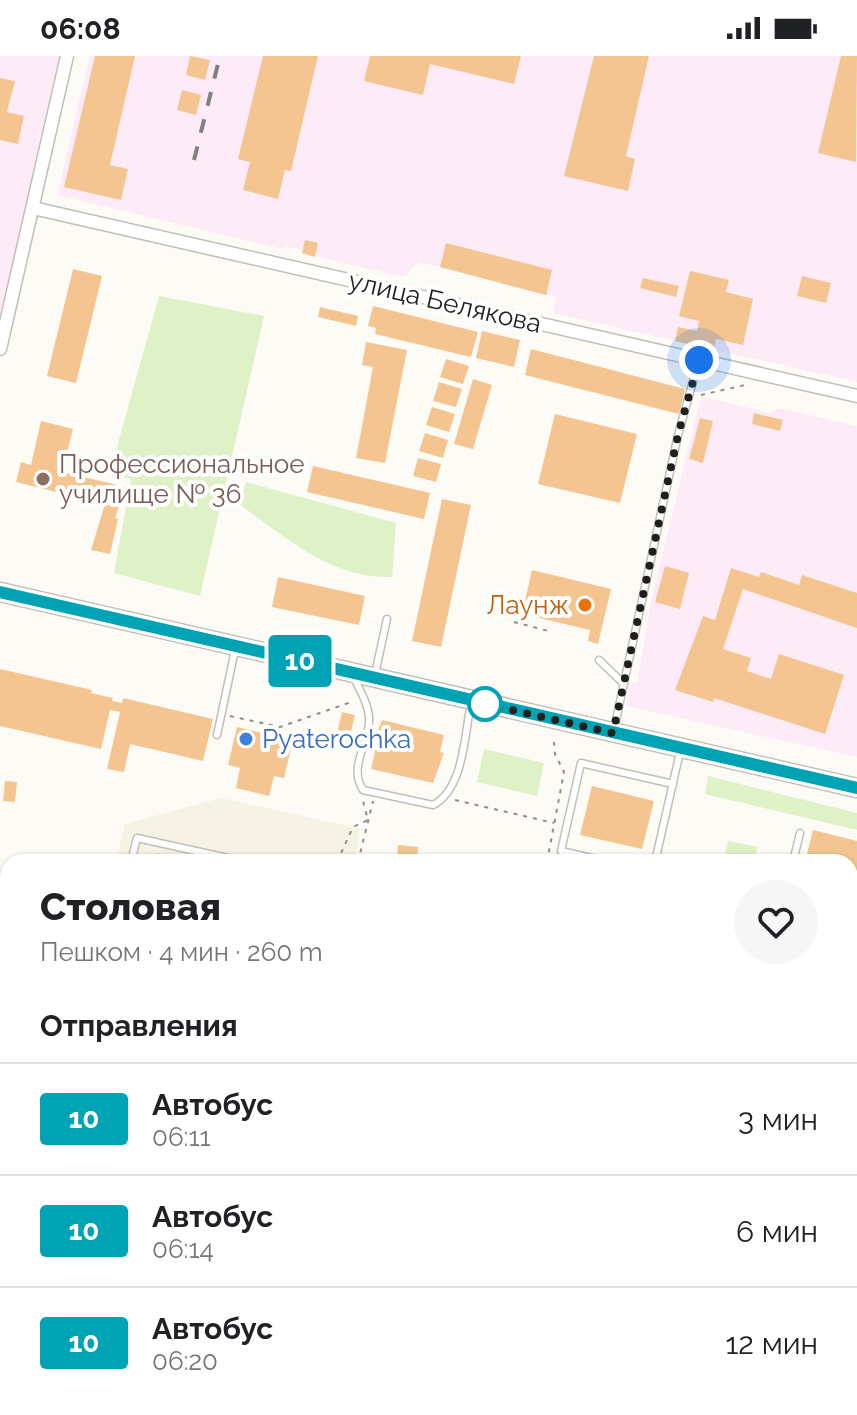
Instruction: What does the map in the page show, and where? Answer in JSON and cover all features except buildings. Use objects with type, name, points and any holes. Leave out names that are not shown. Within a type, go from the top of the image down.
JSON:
[{"type":"main road","points":[[0,592],[857,788]]},
{"type":"street","points":[[0,349],[67,56]]},
{"type":"street","name":"улица Белякова","points":[[33,208],[857,396]]},
{"type":"lane","points":[[613,733],[699,360]]},
{"type":"lane","points":[[374,678],[387,619]]},
{"type":"lane","points":[[217,735],[236,646]]},
{"type":"lane","points":[[599,660],[624,684]]},
{"type":"lane","points":[[351,673],[369,713],[357,780],[363,790],[433,805],[446,798],[454,783],[472,700]]},
{"type":"lane","points":[[657,854],[681,749]]},
{"type":"lane","points":[[574,854],[561,851],[581,763],[673,784]]},
{"type":"lane","points":[[795,854],[800,833]]},
{"type":"lane","points":[[133,854],[137,838],[210,854]]},
{"type":"path","points":[[688,398],[754,383]]},
{"type":"path","points":[[514,622],[552,632]]},
{"type":"path","points":[[222,714],[280,727],[363,698]]},
{"type":"path","points":[[549,854],[564,772],[554,742]]},
{"type":"path","points":[[360,854],[375,792]]},
{"type":"path","points":[[446,798],[555,823]]},
{"type":"path","points":[[341,854],[353,827],[368,820]]},
{"type":"shaded area","points":[[0,56],[60,56],[0,320]]},
{"type":"shaded area","points":[[90,56],[857,56],[857,382],[553,313],[556,297],[523,289],[524,286],[419,262],[405,276],[399,276],[302,253],[303,250],[284,246],[282,249],[57,195]]},
{"type":"shaded area","points":[[701,396],[770,413],[779,408],[857,426],[857,757],[626,706],[630,682],[637,683],[651,601]]},
{"type":"shaded area","points":[[221,798],[361,829],[356,854],[118,854],[125,824]]},
{"type":"green space","points":[[159,296],[264,316],[200,596],[114,573],[131,479],[110,472]]},
{"type":"green space","points":[[246,482],[396,523],[392,577],[349,571],[310,554],[239,504]]},
{"type":"green space","points":[[484,749],[544,763],[537,796],[477,782]]},
{"type":"green space","points":[[708,776],[857,813],[857,830],[705,794]]},
{"type":"green space","points":[[728,841],[758,847],[755,854],[725,854]]},
{"type":"railway","points":[[194,160],[220,56]]},
{"type":"bus line","name":"10","points":[[0,592],[857,788]]},
{"type":"place","name":"Профессиональное училище № 36","points":[[43,479]]},
{"type":"place","name":"Лаунж","points":[[585,605]]},
{"type":"place","name":"Pyaterochka","points":[[246,739]]},
{"type":"route","points":[[485,704],[613,733],[678,435],[699,360]]}]
